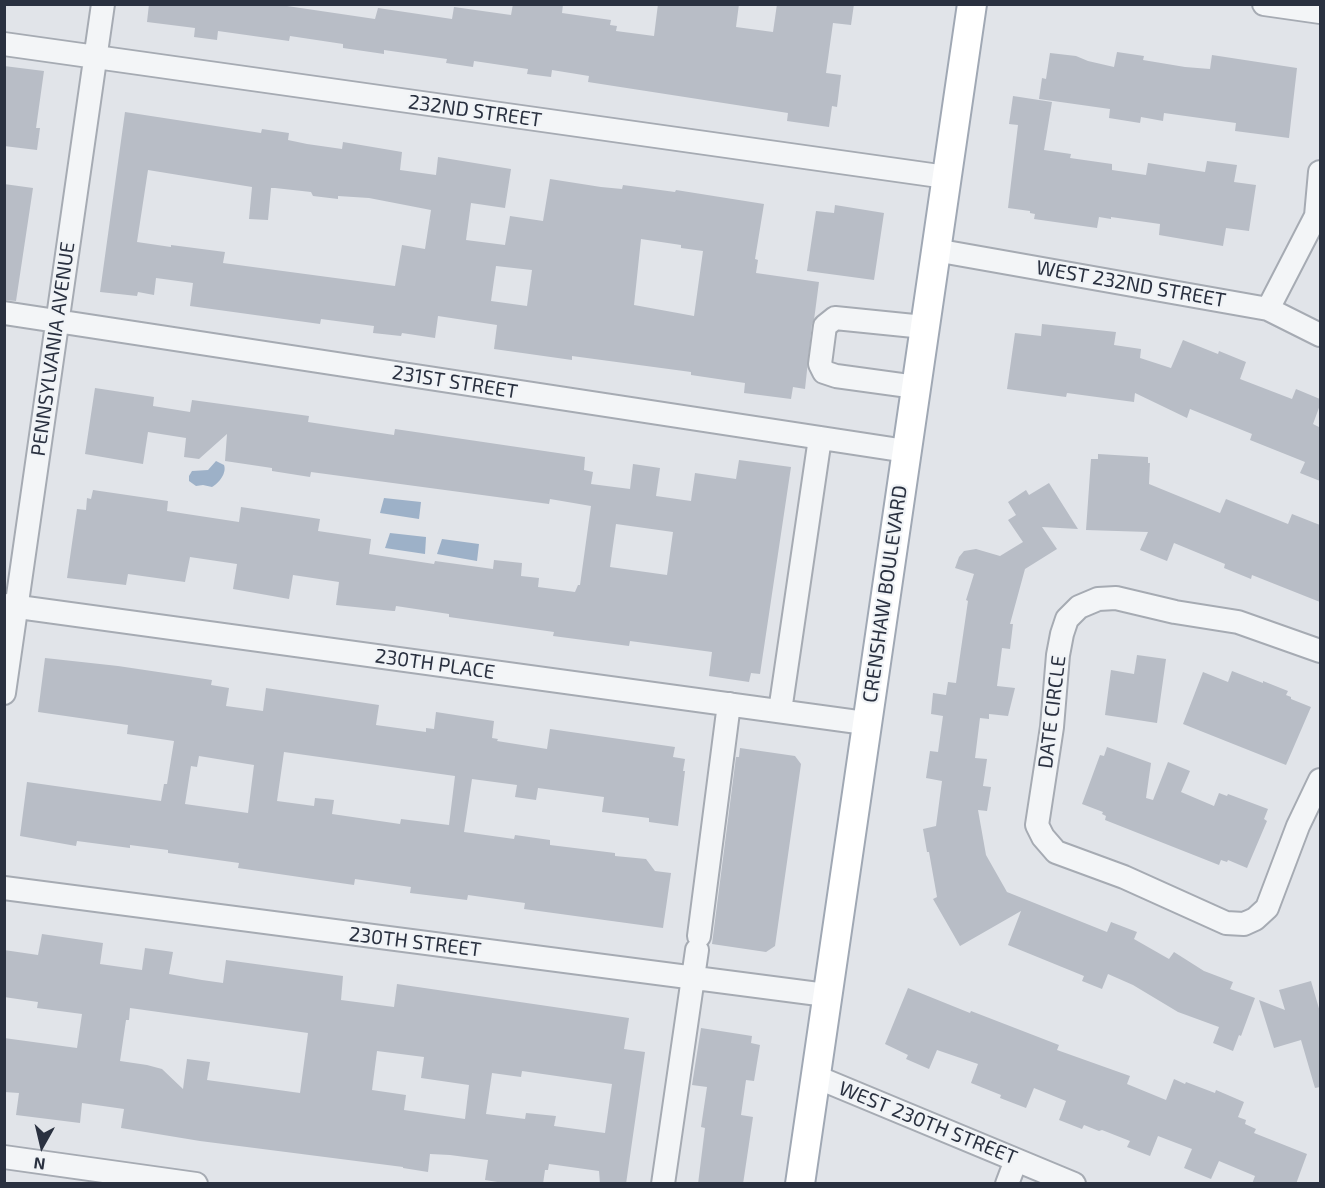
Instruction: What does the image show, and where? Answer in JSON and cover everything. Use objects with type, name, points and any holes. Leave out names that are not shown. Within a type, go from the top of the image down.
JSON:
[{"type":"main road","name":"CRENSHAW BOULEVARD","points":[[800,1184],[972,4]]},
{"type":"street","name":"PENNSYLVANIA AVENUE","points":[[4,693],[11,606],[57,321],[103,4]]},
{"type":"street","points":[[1264,4],[1320,12]]},
{"type":"street","name":"232ND STREET","points":[[4,44],[946,177]]},
{"type":"street","points":[[1268,309],[1316,216],[1320,172]]},
{"type":"street","name":"WEST 232ND STREET","points":[[935,250],[1268,309],[1320,334]]},
{"type":"street","name":"231ST STREET","points":[[4,313],[906,451]]},
{"type":"street","points":[[916,387],[836,376],[825,372],[820,364],[825,326],[835,318],[924,327]]},
{"type":"street","points":[[780,711],[820,438]]},
{"type":"street","name":"DATE CIRCLE","points":[[1320,651],[1238,622],[1175,612],[1116,598],[1098,599],[1079,607],[1067,619],[1062,634],[1052,727],[1037,825],[1042,837],[1056,852],[1124,877],[1226,923],[1244,924],[1255,919],[1267,908],[1298,826],[1320,780]]},
{"type":"street","name":"230TH PLACE","points":[[11,606],[866,723]]},
{"type":"street","points":[[663,1184],[698,943],[729,704]]},
{"type":"street","name":"230TH STREET","points":[[4,888],[826,995]]},
{"type":"street","name":"WEST 230TH STREET","points":[[814,1076],[1074,1184]]},
{"type":"street","points":[[4,1157],[196,1184]]},
{"type":"street","points":[[1007,1184],[1016,1160]]},
{"type":"water","points":[[216,461],[225,468],[222,478],[215,485],[212,487],[196,486],[189,481],[192,471],[208,470]]},
{"type":"water","points":[[384,498],[421,502],[419,519],[380,513]]},
{"type":"water","points":[[390,533],[426,537],[425,554],[385,548]]},
{"type":"water","points":[[442,539],[479,544],[477,561],[437,554]]},
{"type":"building","points":[[149,4],[288,4],[287,6],[375,19],[378,8],[452,19],[454,7],[511,15],[513,4],[563,4],[562,13],[611,20],[610,25],[617,26],[616,31],[654,36],[658,4],[739,4],[736,27],[773,32],[777,4],[854,4],[851,25],[833,23],[826,73],[841,75],[837,107],[832,106],[829,127],[787,121],[788,113],[588,82],[589,76],[552,70],[551,77],[527,74],[528,69],[474,61],[473,67],[446,63],[447,59],[384,50],[384,54],[343,48],[343,44],[290,36],[289,41],[218,31],[217,40],[194,37],[195,28],[147,22]]},
{"type":"building","points":[[1117,52],[1144,56],[1143,60],[1185,67],[1210,69],[1212,55],[1297,68],[1289,138],[1235,131],[1236,123],[1164,113],[1163,121],[1141,117],[1140,123],[1109,118],[1110,109],[1039,99],[1042,78],[1046,79],[1050,53],[1076,56],[1114,67]]},
{"type":"building","points":[[4,66],[44,71],[36,128],[40,128],[37,150],[4,146]]},
{"type":"building","points":[[1013,96],[1052,102],[1044,150],[1071,154],[1070,158],[1112,164],[1112,170],[1146,175],[1148,163],[1205,172],[1207,161],[1237,165],[1234,182],[1256,185],[1249,231],[1226,228],[1223,246],[1159,235],[1160,224],[1099,217],[1097,228],[1034,219],[1035,214],[1030,211],[1008,208],[1018,125],[1009,124]]},
{"type":"building","points":[[125,112],[261,133],[262,129],[289,133],[288,140],[307,144],[342,149],[343,142],[402,152],[400,170],[436,175],[438,157],[511,169],[505,208],[471,203],[466,240],[505,245],[510,216],[543,221],[550,179],[622,189],[623,185],[675,192],[676,190],[764,204],[755,259],[758,260],[756,273],[819,282],[805,389],[793,387],[791,399],[744,393],[745,383],[691,375],[691,372],[572,356],[572,360],[494,349],[497,325],[438,316],[435,338],[402,333],[401,336],[373,333],[374,326],[321,319],[320,324],[190,306],[193,283],[156,278],[154,295],[138,292],[137,296],[100,292]],"holes":[[[148,170],[252,187],[249,219],[268,220],[271,188],[311,192],[313,196],[338,199],[338,196],[369,198],[431,210],[425,249],[402,245],[395,286],[223,263],[225,252],[137,242]],[[641,239],[703,251],[694,316],[634,305]],[[496,266],[532,270],[527,306],[491,301]]]},
{"type":"building","points":[[4,184],[33,188],[16,301],[4,300]]},
{"type":"building","points":[[835,205],[884,213],[874,280],[807,271],[816,211],[834,213]]},
{"type":"building","points":[[1042,324],[1116,332],[1114,345],[1141,349],[1140,358],[1171,368],[1183,340],[1246,362],[1240,379],[1292,399],[1296,389],[1320,399],[1313,424],[1319,427],[1320,425],[1320,481],[1300,473],[1305,462],[1250,440],[1252,434],[1190,409],[1187,418],[1135,393],[1134,402],[1067,393],[1066,397],[1007,389],[1015,333],[1041,336]]},
{"type":"building","points":[[95,388],[154,397],[153,406],[190,412],[192,400],[309,416],[308,422],[394,435],[395,429],[585,457],[584,470],[593,472],[591,484],[630,489],[633,464],[660,468],[656,496],[691,501],[695,473],[736,479],[739,460],[791,467],[760,674],[751,673],[749,682],[709,676],[712,652],[630,641],[629,646],[553,636],[554,632],[449,617],[449,614],[396,606],[393,611],[336,605],[339,582],[293,575],[289,599],[233,589],[237,564],[190,557],[185,582],[128,574],[126,585],[67,578],[77,509],[86,510],[87,498],[91,499],[93,490],[168,501],[167,511],[239,522],[241,507],[320,519],[318,531],[371,539],[369,554],[434,564],[435,561],[493,569],[494,560],[522,563],[521,576],[539,578],[538,587],[575,592],[580,585],[591,506],[550,499],[549,504],[311,472],[310,477],[272,471],[272,468],[225,461],[227,434],[199,459],[184,457],[186,438],[148,432],[143,464],[85,454]],"holes":[[[616,524],[673,532],[667,575],[610,567]]]},
{"type":"building","points":[[1098,454],[1148,457],[1149,484],[1220,513],[1226,499],[1288,524],[1292,514],[1320,525],[1320,602],[1252,575],[1251,579],[1224,568],[1225,564],[1174,543],[1167,561],[1140,550],[1148,532],[1086,530],[1091,459],[1098,459]]},
{"type":"building","points":[[1049,483],[1078,529],[1042,527],[1057,549],[1025,569],[1010,624],[1013,624],[1010,649],[1002,648],[997,686],[1015,688],[1008,716],[989,714],[989,719],[980,718],[975,758],[987,759],[983,786],[991,787],[987,811],[978,810],[986,855],[1007,892],[1107,932],[1111,922],[1137,932],[1134,939],[1169,959],[1174,952],[1204,971],[1233,982],[1230,989],[1255,998],[1233,1051],[1213,1043],[1219,1027],[1178,1012],[1133,985],[1108,974],[1102,989],[1082,981],[1084,976],[1008,945],[1021,911],[960,946],[933,899],[937,897],[923,829],[936,826],[942,781],[926,778],[930,751],[938,752],[943,716],[931,714],[933,693],[946,695],[948,682],[956,683],[968,601],[966,600],[974,574],[955,568],[964,551],[976,549],[1000,556],[1023,542],[1008,520],[1016,515],[1008,502],[1026,490],[1029,495]]},
{"type":"building","points":[[1137,655],[1166,659],[1157,723],[1105,715],[1111,670],[1134,674]]},
{"type":"building","points":[[45,658],[212,680],[211,685],[229,688],[226,706],[263,711],[266,688],[379,705],[376,725],[426,732],[426,728],[434,729],[436,712],[494,721],[492,738],[498,739],[497,741],[547,749],[550,729],[675,747],[673,757],[685,759],[678,826],[649,822],[649,818],[602,812],[604,797],[538,788],[536,800],[515,797],[517,785],[472,779],[464,832],[514,839],[515,835],[550,840],[550,845],[646,859],[655,871],[671,873],[663,928],[524,909],[525,903],[468,895],[467,900],[410,893],[411,887],[355,879],[354,885],[238,868],[239,863],[168,853],[168,850],[77,841],[76,846],[20,836],[27,782],[161,801],[164,784],[167,784],[174,741],[127,734],[128,725],[38,712]],"holes":[[[284,752],[455,776],[449,825],[401,819],[400,824],[332,814],[334,800],[315,798],[314,806],[277,801]],[[199,756],[254,765],[248,813],[185,804],[191,766],[197,767]]]},
{"type":"building","points":[[1232,671],[1288,691],[1286,695],[1291,699],[1311,707],[1286,765],[1183,724],[1203,672],[1228,682]]},
{"type":"building","points":[[1107,747],[1151,763],[1146,798],[1153,800],[1168,762],[1190,771],[1181,792],[1214,806],[1219,793],[1227,796],[1228,794],[1268,809],[1264,819],[1267,821],[1247,868],[1228,860],[1227,862],[1221,860],[1219,865],[1105,820],[1106,816],[1102,814],[1103,812],[1082,804],[1100,755],[1104,756]]},
{"type":"building","points":[[740,748],[795,756],[801,764],[775,946],[766,952],[712,944],[736,757],[739,757]]},
{"type":"building","points":[[42,934],[103,943],[100,964],[142,970],[145,948],[173,952],[169,974],[223,983],[226,960],[343,976],[341,1000],[394,1007],[397,984],[629,1018],[624,1049],[645,1052],[626,1184],[600,1184],[599,1171],[549,1164],[548,1170],[545,1170],[543,1184],[510,1184],[485,1180],[488,1160],[430,1154],[428,1172],[200,1141],[121,1128],[124,1109],[82,1103],[80,1123],[16,1115],[19,1093],[4,1092],[4,1038],[77,1048],[82,1014],[37,1008],[38,1002],[4,997],[4,950],[38,955]],"holes":[[[130,1008],[308,1033],[300,1093],[207,1080],[210,1062],[187,1059],[183,1089],[162,1069],[120,1061]],[[377,1051],[424,1057],[421,1078],[469,1085],[465,1119],[404,1110],[406,1095],[372,1090]],[[522,1071],[612,1084],[605,1133],[554,1126],[556,1116],[526,1113],[525,1119],[486,1114],[492,1073],[521,1077]]]},
{"type":"building","points":[[1311,981],[1320,1012],[1320,1087],[1315,1088],[1301,1040],[1274,1048],[1259,1000],[1285,1010],[1279,990]]},
{"type":"building","points":[[908,988],[1059,1045],[1057,1050],[1130,1076],[1127,1084],[1166,1100],[1174,1079],[1215,1093],[1216,1090],[1244,1102],[1238,1117],[1246,1120],[1245,1124],[1256,1129],[1254,1133],[1307,1154],[1296,1184],[1252,1184],[1255,1176],[1219,1161],[1211,1179],[1184,1168],[1192,1149],[1158,1136],[1150,1156],[1127,1147],[1130,1141],[1102,1130],[1084,1125],[1082,1129],[1059,1120],[1066,1101],[1034,1088],[1026,1108],[1000,1098],[1001,1095],[971,1083],[978,1064],[937,1050],[929,1069],[906,1059],[908,1055],[885,1044]]},
{"type":"building","points":[[701,1028],[752,1036],[751,1043],[760,1045],[754,1081],[746,1080],[741,1115],[753,1117],[743,1184],[698,1184],[705,1128],[701,1127],[707,1087],[692,1085]]}]
